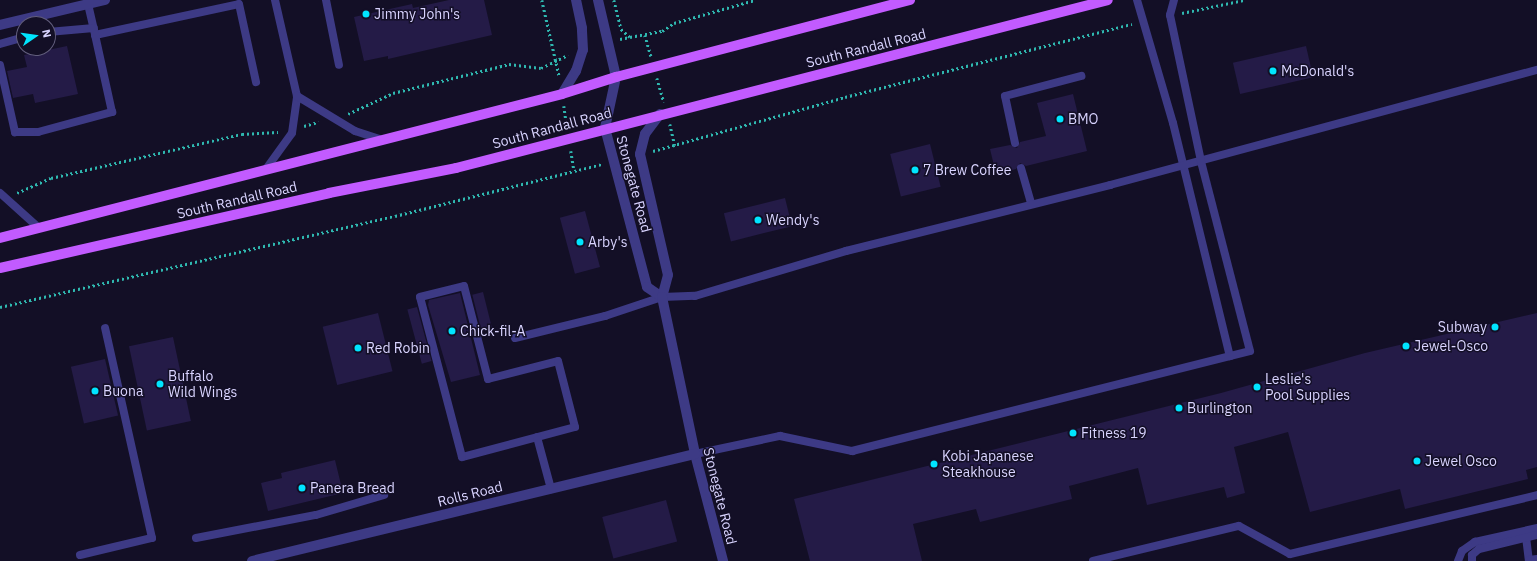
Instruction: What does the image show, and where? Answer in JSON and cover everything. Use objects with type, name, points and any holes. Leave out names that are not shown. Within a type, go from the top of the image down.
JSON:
[{"type":"main road","name":"South Randall Road","points":[[0,238],[380,139],[562,94],[616,77],[910,0]]},
{"type":"main road","name":"South Randall Road","points":[[0,268],[329,193],[456,168],[663,113],[1108,0]]},
{"type":"street","points":[[0,25],[105,0]]},
{"type":"street","points":[[562,94],[576,71],[582,50],[582,28],[576,0]]},
{"type":"street","name":"Stonegate Road","points":[[598,0],[616,77],[605,128],[647,287],[662,297]]},
{"type":"street","name":"Stonegate Road","points":[[663,113],[645,134],[640,154],[668,275],[662,297],[695,454],[723,561]]},
{"type":"street","name":"Rolls Road","points":[[252,561],[695,454]]},
{"type":"lane","points":[[266,169],[292,133],[297,96],[275,0]]},
{"type":"lane","points":[[326,0],[339,65]]},
{"type":"lane","points":[[1137,0],[1165,95],[1230,356]]},
{"type":"lane","points":[[695,454],[780,436],[852,450],[1250,351],[1201,161],[1170,15],[1174,0]]},
{"type":"lane","points":[[0,65],[15,132],[38,132],[112,112],[88,4]]},
{"type":"lane","points":[[56,32],[94,31],[239,4],[256,82]]},
{"type":"lane","points":[[0,44],[16,39]]},
{"type":"lane","points":[[514,338],[605,316],[662,297],[695,296],[846,251],[1201,161],[1537,70]]},
{"type":"lane","points":[[1015,143],[1005,96],[1081,76]]},
{"type":"lane","points":[[297,96],[354,130],[380,139]]},
{"type":"lane","points":[[1021,168],[1031,204]]},
{"type":"lane","points":[[0,193],[39,228]]},
{"type":"lane","points":[[464,286],[488,379],[558,361],[575,427],[537,437],[462,457],[420,298],[464,286]]},
{"type":"lane","points":[[80,555],[152,538],[105,328]]},
{"type":"lane","points":[[537,437],[551,489]]},
{"type":"lane","points":[[196,538],[316,514],[384,495]]},
{"type":"lane","points":[[1093,561],[1239,526],[1290,554],[1537,495]]},
{"type":"lane","points":[[1458,561],[1462,552],[1474,542],[1537,528]]},
{"type":"lane","points":[[1472,561],[1472,555],[1479,549],[1537,534]]},
{"type":"lane","points":[[1526,537],[1532,560]]},
{"type":"path","points":[[0,306],[395,216],[574,171],[556,59],[542,0]]},
{"type":"path","points":[[614,0],[621,29],[630,37],[662,31],[674,23],[755,0]]},
{"type":"path","points":[[1170,15],[1244,0]]},
{"type":"path","points":[[654,150],[931,74],[1142,21]]},
{"type":"path","points":[[645,35],[654,68],[663,113],[675,145]]},
{"type":"path","points":[[16,193],[51,178],[242,134],[274,133],[335,118],[393,93],[509,64],[541,68],[556,59]]},
{"type":"building","points":[[449,0],[484,0],[492,35],[388,59],[388,56],[364,61],[354,17],[412,4],[413,8]]},
{"type":"building","points":[[67,46],[78,94],[35,103],[33,94],[13,98],[7,71],[27,67],[24,56],[56,56],[56,48]]},
{"type":"building","name":"McDonald's","points":[[1306,46],[1313,77],[1240,94],[1233,63]]},
{"type":"building","name":"BMO","points":[[1073,94],[1087,151],[1026,166],[1020,163],[1016,169],[996,174],[990,149],[1010,145],[1017,148],[1020,142],[1046,136],[1037,103]]},
{"type":"building","name":"7 Brew Coffee","points":[[930,144],[941,187],[901,197],[890,154]]},
{"type":"building","name":"Wendy's","points":[[785,198],[792,226],[731,241],[724,213]]},
{"type":"building","name":"Arby's","points":[[585,211],[600,267],[575,274],[560,218]]},
{"type":"building","points":[[483,292],[492,329],[482,332],[472,295]]},
{"type":"building","points":[[460,293],[480,375],[451,382],[428,305],[429,300]]},
{"type":"building","points":[[417,307],[431,361],[422,364],[407,310]]},
{"type":"building","name":"Red Robin","points":[[378,313],[393,371],[337,385],[323,327]]},
{"type":"building","points":[[1537,313],[1537,467],[1526,470],[1528,479],[1405,509],[1400,489],[1310,512],[1288,432],[1234,447],[1245,493],[1227,498],[1224,487],[1147,505],[1138,468],[1069,486],[1072,499],[980,522],[976,509],[913,524],[922,561],[810,561],[794,499],[1221,393],[1365,353]]},
{"type":"building","name":"Buffalo Wild Wings","points":[[173,337],[191,421],[147,430],[129,346]]},
{"type":"building","name":"Buona","points":[[105,359],[118,416],[84,423],[71,367]]},
{"type":"building","name":"Panera Bread","points":[[335,460],[343,493],[268,511],[261,483],[282,478],[281,473]]},
{"type":"building","points":[[666,500],[677,542],[613,559],[602,517]]},
{"type":"place","name":"Jimmy John's","points":[[366,14]]},
{"type":"place","name":"McDonald's","points":[[1273,71]]},
{"type":"place","name":"BMO","points":[[1060,119]]},
{"type":"place","name":"7 Brew Coffee","points":[[915,170]]},
{"type":"place","name":"Wendy's","points":[[758,220]]},
{"type":"place","name":"Arby's","points":[[580,242]]},
{"type":"place","name":"Subway","points":[[1495,327]]},
{"type":"place","name":"Chick-fil-A","points":[[452,331]]},
{"type":"place","name":"Jewel-Osco","points":[[1406,346]]},
{"type":"place","name":"Red Robin","points":[[358,348]]},
{"type":"place","name":"Buffalo Wild Wings","points":[[160,384]]},
{"type":"place","name":"Leslie's Pool Supplies","points":[[1257,387]]},
{"type":"place","name":"Buona","points":[[95,391]]},
{"type":"place","name":"Burlington","points":[[1179,408]]},
{"type":"place","name":"Fitness 19","points":[[1073,433]]},
{"type":"place","name":"Jewel Osco","points":[[1417,461]]},
{"type":"place","name":"Kobi Japanese Steakhouse","points":[[934,464]]},
{"type":"place","name":"Panera Bread","points":[[302,488]]}]
